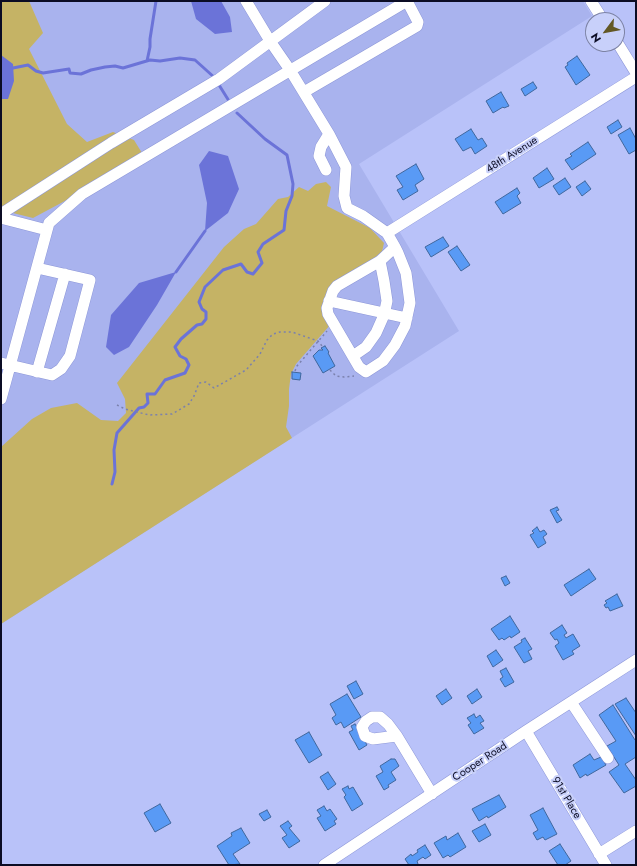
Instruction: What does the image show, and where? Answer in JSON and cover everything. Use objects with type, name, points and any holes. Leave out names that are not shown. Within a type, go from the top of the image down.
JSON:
[{"type":"street","points":[[246,1],[270,41],[304,92],[329,134],[346,167],[344,196],[347,208],[363,216],[387,233],[395,248],[406,273],[410,303],[405,326],[383,361],[366,372],[359,367],[328,314],[327,308],[333,291],[337,286],[380,261],[395,248]]},
{"type":"street","points":[[1,214],[111,142],[219,80],[325,1]]},
{"type":"street","points":[[1,399],[5,365],[37,268],[49,223],[82,194],[407,1],[418,22],[417,26],[304,92]]},
{"type":"street","points":[[592,1],[598,12]]},
{"type":"street","points":[[623,52],[636,73]]},
{"type":"street","name":"48th Avenue","points":[[387,233],[636,77]]},
{"type":"street","points":[[326,170],[319,156],[321,146],[329,134]]},
{"type":"street","points":[[1,218],[47,230]]},
{"type":"street","points":[[353,356],[366,347],[376,333],[384,313],[387,301],[380,261]]},
{"type":"street","points":[[5,365],[52,375],[61,369],[70,356],[90,280],[37,268]]},
{"type":"street","points":[[37,372],[65,274]]},
{"type":"street","points":[[330,301],[407,318]]},
{"type":"street","name":"Cooper Road","points":[[324,865],[636,660]]},
{"type":"street","points":[[571,702],[608,758]]},
{"type":"street","name":"91st Place","points":[[526,731],[606,865]]},
{"type":"street","points":[[397,736],[432,794]]},
{"type":"street","points":[[599,854],[636,831]]},
{"type":"path","points":[[295,371],[297,366],[334,324]]},
{"type":"path","points":[[117,405],[124,409],[149,415],[172,414],[189,404],[199,383],[206,382],[214,388],[246,370],[260,354],[267,340],[273,334],[280,332],[292,332],[318,341],[322,346]]},
{"type":"path","points":[[330,370],[336,376],[344,377],[354,376],[364,370]]},
{"type":"shaded area","points":[[1,1],[583,1],[590,12],[585,12],[585,20],[359,164],[459,331],[1,624]]},
{"type":"shaded area","points":[[1,1],[29,1],[43,33],[29,49],[67,124],[87,142],[113,132],[134,140],[142,153],[76,195],[33,218],[1,210]]},
{"type":"shaded area","points":[[326,182],[331,187],[327,206],[370,228],[384,243],[381,256],[327,293],[331,324],[296,364],[291,374],[286,427],[292,438],[1,624],[1,447],[32,419],[51,408],[77,403],[101,420],[118,421],[126,413],[125,399],[117,383],[224,247],[244,229],[256,224],[278,199],[288,197],[299,187],[308,191],[316,184]]},
{"type":"water","points":[[191,1],[221,1],[230,17],[232,32],[215,34],[196,19]]},
{"type":"water","points":[[1,55],[13,64],[14,81],[8,99],[1,99]]},
{"type":"water","points":[[209,151],[228,156],[239,189],[228,213],[205,231],[207,203],[199,165]]},
{"type":"water","points":[[176,272],[157,305],[129,347],[114,355],[106,347],[111,315],[139,283]]},
{"type":"building","points":[[577,56],[590,75],[576,85],[565,67],[568,65],[567,63]]},
{"type":"building","points":[[533,82],[537,88],[525,96],[521,89]]},
{"type":"building","points":[[501,92],[509,106],[503,107],[493,113],[486,101]]},
{"type":"building","points":[[618,120],[622,127],[611,134],[607,127]]},
{"type":"building","points":[[630,128],[636,139],[636,150],[629,154],[618,135]]},
{"type":"building","points":[[471,129],[478,140],[482,138],[487,146],[475,154],[471,147],[463,151],[455,139]]},
{"type":"building","points":[[588,142],[596,154],[572,170],[565,160],[572,156],[570,154]]},
{"type":"building","points":[[416,164],[424,179],[415,185],[418,191],[403,200],[397,190],[403,187],[396,176]]},
{"type":"building","points":[[547,168],[554,179],[539,188],[533,178]]},
{"type":"building","points":[[565,178],[571,187],[559,195],[553,186]]},
{"type":"building","points":[[585,181],[591,189],[582,196],[576,187]]},
{"type":"building","points":[[517,188],[520,193],[517,196],[521,203],[503,214],[495,202]]},
{"type":"building","points":[[443,237],[449,246],[431,257],[425,247]]},
{"type":"building","points":[[457,246],[470,265],[461,271],[448,252]]},
{"type":"building","points":[[325,346],[335,366],[323,373],[313,356],[319,350],[323,350],[321,348]]},
{"type":"building","points":[[292,372],[301,373],[300,380],[292,379]]},
{"type":"building","points":[[557,507],[559,510],[556,511],[562,520],[557,523],[550,510]]},
{"type":"building","points":[[537,527],[540,532],[544,530],[547,534],[543,537],[546,543],[538,548],[530,535],[534,533],[532,531]]},
{"type":"building","points":[[589,569],[596,579],[571,596],[564,585]]},
{"type":"building","points":[[506,576],[510,583],[505,586],[501,578]]},
{"type":"building","points":[[617,594],[623,606],[610,611],[608,607],[606,608],[604,605],[607,603],[605,601]]},
{"type":"building","points":[[510,616],[520,632],[511,638],[510,636],[504,640],[502,638],[499,640],[491,629]]},
{"type":"building","points":[[562,625],[567,633],[564,635],[566,638],[573,634],[580,646],[572,651],[574,654],[563,660],[555,646],[559,643],[550,633]]},
{"type":"building","points":[[525,638],[532,649],[528,651],[532,659],[524,663],[514,647]]},
{"type":"building","points":[[496,650],[503,660],[493,667],[487,656]]},
{"type":"building","points":[[506,668],[514,682],[505,687],[500,679],[503,677],[500,671]]},
{"type":"building","points":[[356,681],[363,694],[354,699],[347,686]]},
{"type":"building","points":[[446,689],[452,698],[442,705],[436,696]]},
{"type":"building","points":[[477,689],[482,697],[472,704],[467,696]]},
{"type":"building","points":[[347,694],[361,717],[344,728],[341,722],[336,725],[332,718],[336,715],[330,704]]},
{"type":"building","points":[[626,698],[636,713],[636,736],[615,704]]},
{"type":"building","points":[[613,705],[635,740],[636,739],[636,757],[625,764],[636,780],[636,786],[624,793],[609,772],[619,765],[607,746],[616,741],[599,715]]},
{"type":"building","points":[[474,714],[476,718],[480,715],[484,721],[480,723],[484,728],[474,734],[468,725],[471,723],[467,718]]},
{"type":"building","points":[[355,724],[367,745],[359,750],[349,732],[353,730],[351,726]]},
{"type":"building","points":[[309,732],[322,755],[309,763],[295,740]]},
{"type":"building","points":[[590,754],[594,760],[601,757],[606,765],[587,776],[586,774],[580,778],[573,765]]},
{"type":"building","points":[[391,759],[395,759],[399,766],[391,772],[396,780],[388,785],[389,787],[384,790],[376,776],[383,772],[380,766]]},
{"type":"building","points":[[328,772],[336,784],[328,790],[320,777]]},
{"type":"building","points":[[348,786],[349,789],[353,787],[363,804],[352,811],[344,797],[346,795],[342,789]]},
{"type":"building","points":[[499,795],[506,807],[488,818],[487,816],[479,821],[472,809]]},
{"type":"building","points":[[160,804],[171,823],[155,832],[144,813]]},
{"type":"building","points":[[324,806],[327,811],[330,809],[337,819],[334,821],[336,824],[325,831],[317,818],[321,816],[317,810]]},
{"type":"building","points":[[543,808],[557,834],[545,840],[543,837],[537,840],[533,833],[538,830],[530,815]]},
{"type":"building","points":[[267,810],[271,817],[264,821],[259,814]]},
{"type":"building","points":[[288,821],[292,826],[289,828],[300,841],[289,848],[282,838],[287,835],[280,826]]},
{"type":"building","points":[[485,824],[491,835],[479,842],[472,831]]},
{"type":"building","points":[[241,828],[250,843],[233,854],[240,864],[229,865],[217,846],[232,836],[231,833]]},
{"type":"building","points":[[458,833],[466,847],[450,857],[448,855],[443,858],[434,843],[446,836],[447,840]]},
{"type":"building","points":[[560,844],[571,861],[565,865],[558,865],[549,851]]},
{"type":"building","points":[[425,845],[431,855],[425,859],[423,857],[417,861],[418,864],[416,865],[409,865],[405,859],[411,854],[412,856],[418,852],[417,850]]},
{"type":"waterway","points":[[147,61],[156,1]]},
{"type":"waterway","points":[[13,68],[28,65],[36,71],[43,73],[69,69],[70,73],[81,74],[105,67],[115,66],[123,68],[150,60],[160,61],[180,58],[195,60],[215,78]]},
{"type":"waterway","points":[[219,85],[229,101]]},
{"type":"waterway","points":[[112,484],[115,472],[114,450],[117,433],[139,408],[144,407],[148,403],[147,394],[155,394],[165,380],[185,373],[189,365],[186,359],[180,356],[175,347],[181,339],[197,325],[202,324],[206,319],[206,312],[202,309],[199,302],[205,287],[223,270],[241,264],[247,272],[253,274],[262,263],[258,252],[263,244],[284,230],[286,211],[292,196],[293,184],[287,155],[265,139],[237,113]]},
{"type":"waterway","points":[[176,272],[205,231]]}]
